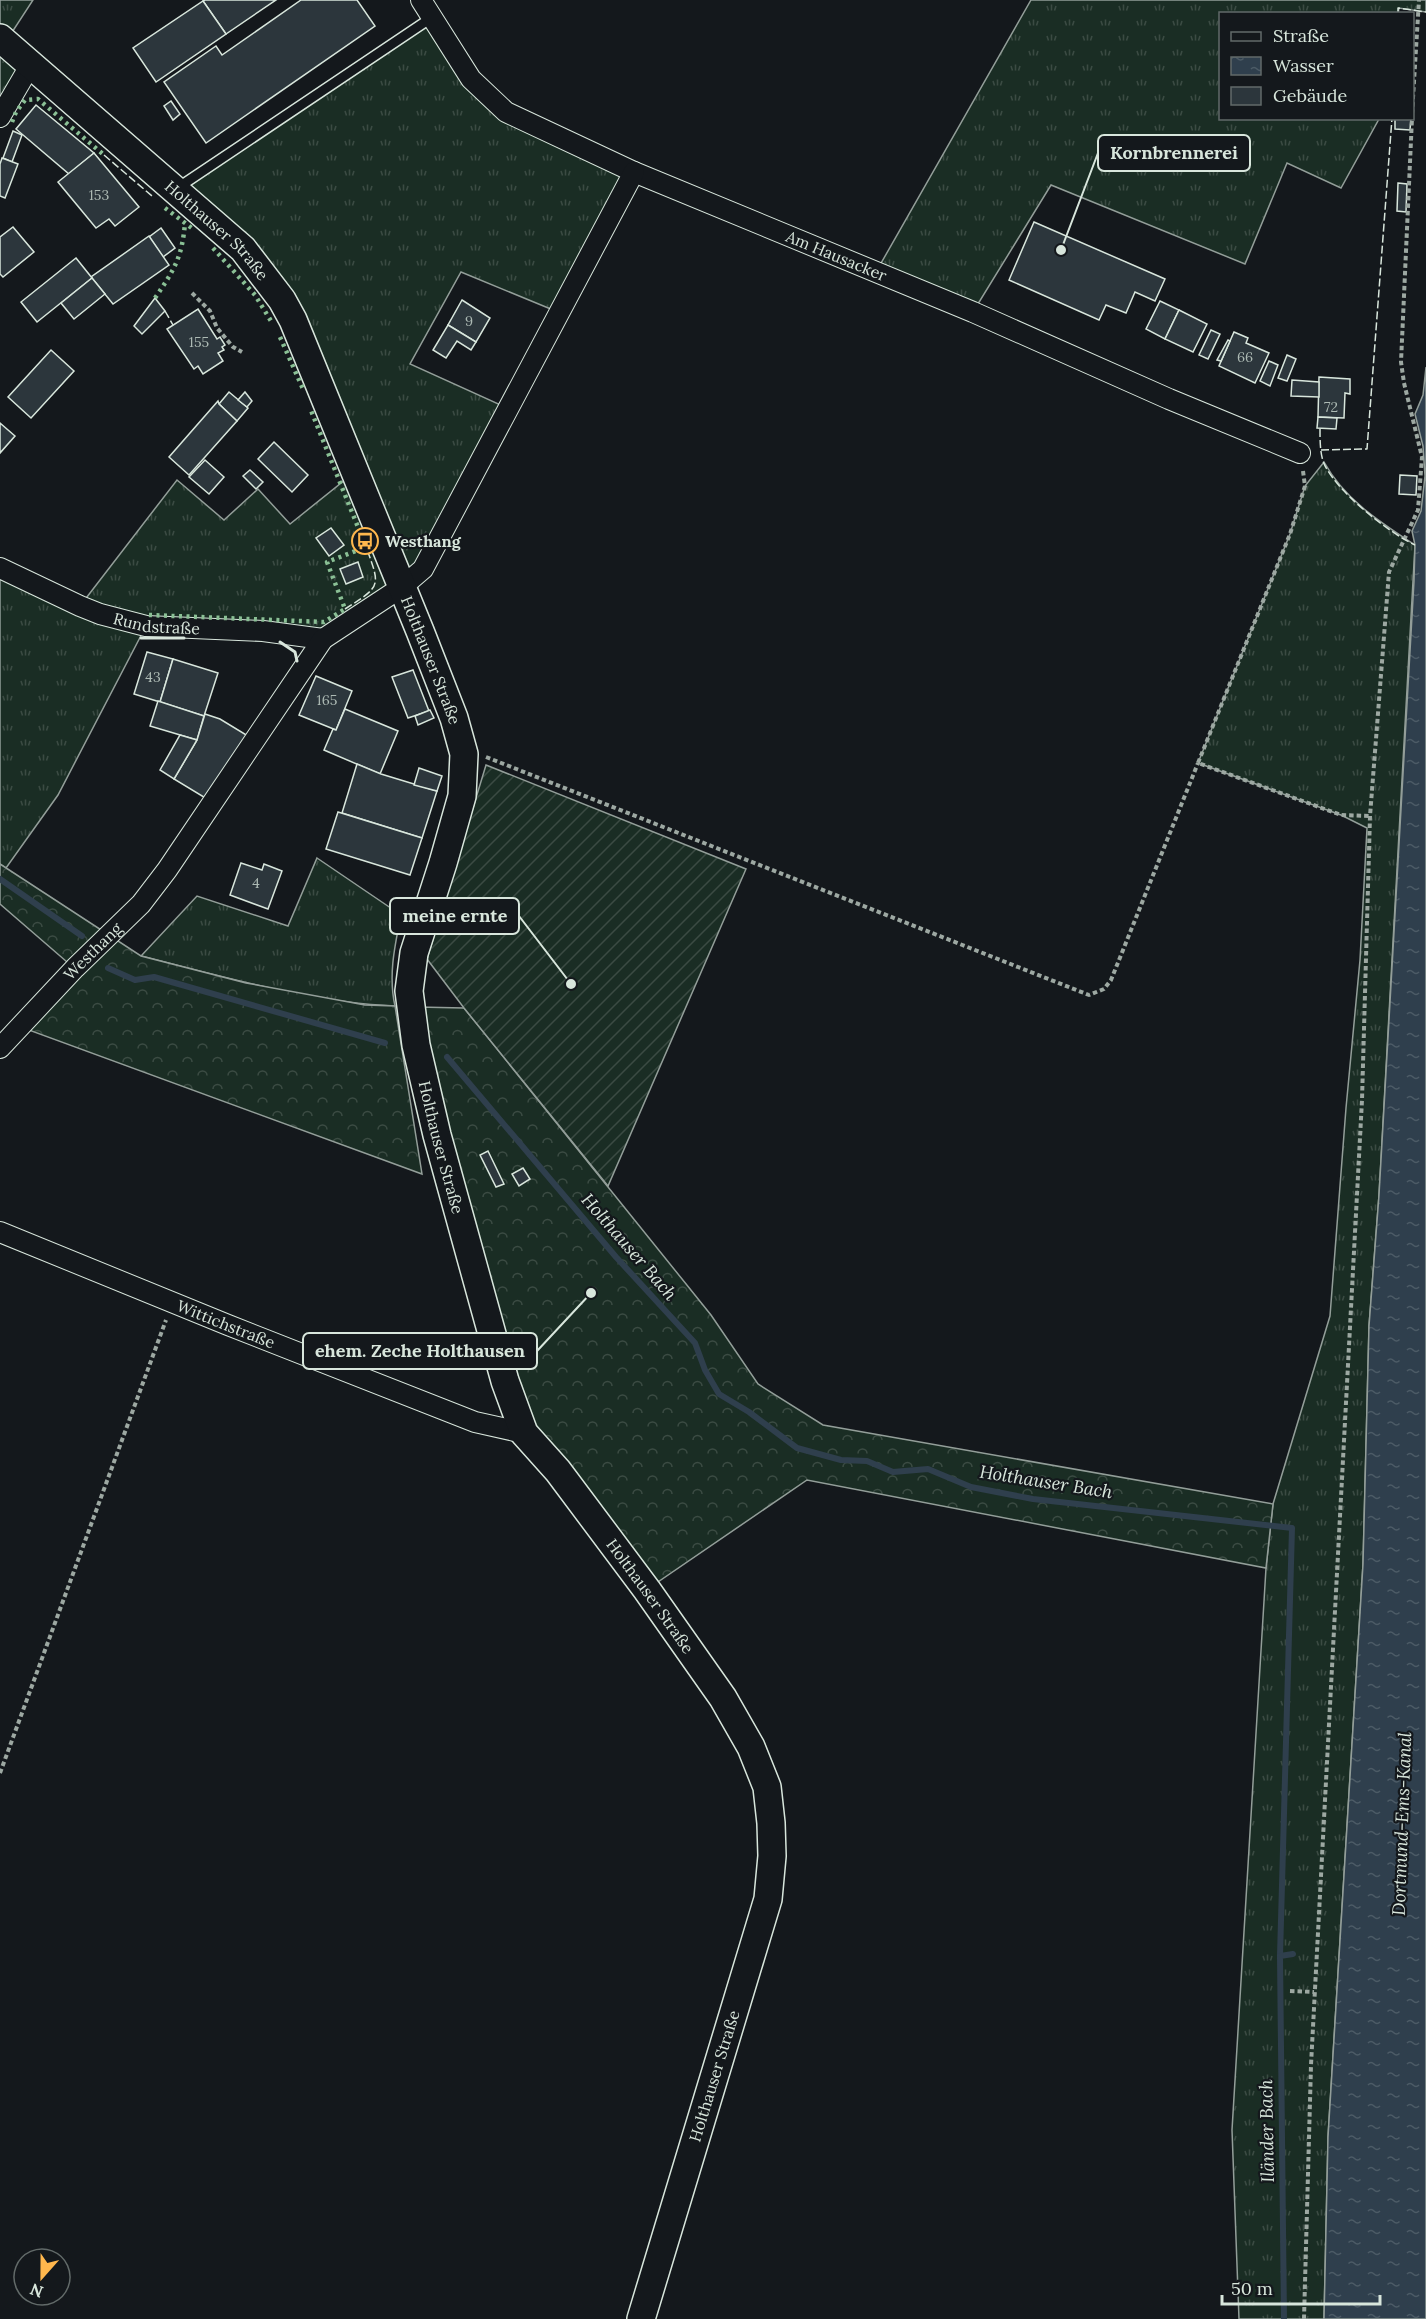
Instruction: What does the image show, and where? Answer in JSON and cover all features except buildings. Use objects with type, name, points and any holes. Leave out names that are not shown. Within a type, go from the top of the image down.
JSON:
[{"type":"street","name":"Am Hausacker","points":[[421,0],[471,79],[506,112],[634,172],[962,308],[1169,399],[1300,453]]},
{"type":"street","name":"Holthauser Straße","points":[[0,38],[243,249],[282,300],[293,320],[454,718],[464,754],[462,796],[441,872],[414,952],[409,991],[416,1045],[437,1135],[505,1381],[524,1432],[558,1470],[723,1698],[751,1747],[767,1787],[772,1856],[768,1899],[641,2319]]},
{"type":"street","points":[[0,117],[31,64]]},
{"type":"street","name":"Westhang","points":[[0,1048],[75,968],[141,904],[167,870],[323,639],[402,587],[423,569],[634,172]]},
{"type":"street","name":"Rundstraße","points":[[0,568],[80,606],[146,626],[263,631],[323,639]]},
{"type":"street","name":"Wittichstraße","points":[[0,1232],[475,1422],[524,1432]]},
{"type":"lane","points":[[175,189],[431,18]]},
{"type":"path","points":[[1414,95],[1419,0]]},
{"type":"path","points":[[1304,2319],[1314,1992],[1362,1100],[1370,816],[1389,572],[1418,510],[1422,457],[1401,362],[1412,120]]},
{"type":"path","points":[[192,293],[210,311],[217,328],[233,346],[242,352]]},
{"type":"path","points":[[464,754],[488,757],[1089,995],[1104,989],[1111,980],[1290,534],[1305,486],[1300,453]]},
{"type":"path","points":[[1198,763],[1341,815],[1370,816]]},
{"type":"path","points":[[0,1773],[172,1302]]},
{"type":"path","points":[[1290,1991],[1314,1992]]},
{"type":"green space","points":[[0,0],[33,0],[5,43],[0,38]]},
{"type":"green space","points":[[1031,0],[1426,0],[1426,12],[1399,8],[1398,12],[1219,12],[1219,120],[1378,120],[1341,188],[1287,163],[1245,264],[1051,185],[973,312],[876,272]]},
{"type":"green space","points":[[431,18],[506,112],[634,172],[558,312],[461,272],[410,364],[503,406],[423,569],[323,639],[146,626],[58,795],[6,868],[0,864],[0,568],[80,606],[177,480],[224,520],[258,489],[290,524],[356,471],[282,300],[176,189]]},
{"type":"green space","points":[[0,38],[31,64],[0,117]]},
{"type":"green space","points":[[1324,462],[1342,488],[1353,499],[1376,519],[1415,545],[1379,1195],[1369,1326],[1363,1564],[1328,2137],[1324,2319],[1239,2319],[1232,2130],[1266,1568],[1273,1504],[1330,1316],[1360,960],[1367,828],[1341,815],[1198,763],[1290,534],[1305,486]]},
{"type":"green space","points":[[486,765],[746,869],[608,1186],[427,959]]},
{"type":"green space","points":[[317,858],[401,915],[392,971],[395,1006],[332,1000],[299,994],[141,956],[197,896],[288,926]]},
{"type":"green space","points":[[0,864],[141,956],[246,983],[365,1005],[395,1006],[422,1174],[26,1029],[74,968],[0,904]]},
{"type":"green space","points":[[417,1007],[464,1008],[711,1315],[758,1384],[823,1425],[1273,1504],[1266,1568],[807,1480],[652,1586],[529,1428],[481,1271]]},
{"type":"water","name":"Dortmund-Ems-Kanal","points":[[1426,367],[1426,2319],[1324,2319],[1328,2137],[1363,1564],[1369,1326],[1379,1195],[1414,581],[1415,545],[1412,531],[1421,511],[1425,476],[1423,446],[1415,414],[1423,395]]},
{"type":"waterway","name":"Holthauser Bach","points":[[0,879],[82,936]]},
{"type":"waterway","name":"Holthauser Bach","points":[[108,968],[135,980],[154,977],[385,1043]]},
{"type":"waterway","name":"Holthauser Bach","points":[[447,1057],[616,1257],[695,1343],[705,1370],[719,1394],[749,1412],[797,1448],[841,1460],[867,1461],[893,1472],[928,1469],[971,1487],[1033,1499],[1292,1528],[1280,1956]]},
{"type":"waterway","name":"Iländer Bach","points":[[1284,2319],[1280,1956],[1293,1954]]},
{"type":"hedge","points":[[12,122],[25,100],[38,99],[104,155]]},
{"type":"hedge","points":[[165,208],[193,229]]},
{"type":"hedge","points":[[155,298],[176,263],[182,246],[185,223]]},
{"type":"hedge","points":[[213,248],[255,295],[271,321]]},
{"type":"hedge","points":[[280,337],[303,389]]},
{"type":"hedge","points":[[149,615],[324,622],[345,609],[327,562],[366,547],[310,408]]},
{"type":"fence","points":[[1398,12],[1398,8],[1426,12]]},
{"type":"fence","points":[[1321,450],[1367,449],[1392,120]]},
{"type":"fence","points":[[104,155],[152,196]]},
{"type":"fence","points":[[165,311],[173,325]]},
{"type":"fence","points":[[1320,429],[1323,461],[1338,484],[1377,521],[1415,545]]},
{"type":"fence","points":[[345,609],[366,595],[375,584],[374,570],[366,547]]},
{"type":"wall","points":[[141,638],[184,638]]},
{"type":"wall","points":[[280,642],[295,652],[297,661]]},
{"type":"place","name":"Kornbrennerei","points":[[1061,250]]},
{"type":"place","name":"Westhang","points":[[365,541]]},
{"type":"place","name":"meine ernte","points":[[571,984]]},
{"type":"place","name":"ehem. Zeche Holthausen","points":[[591,1293]]}]
